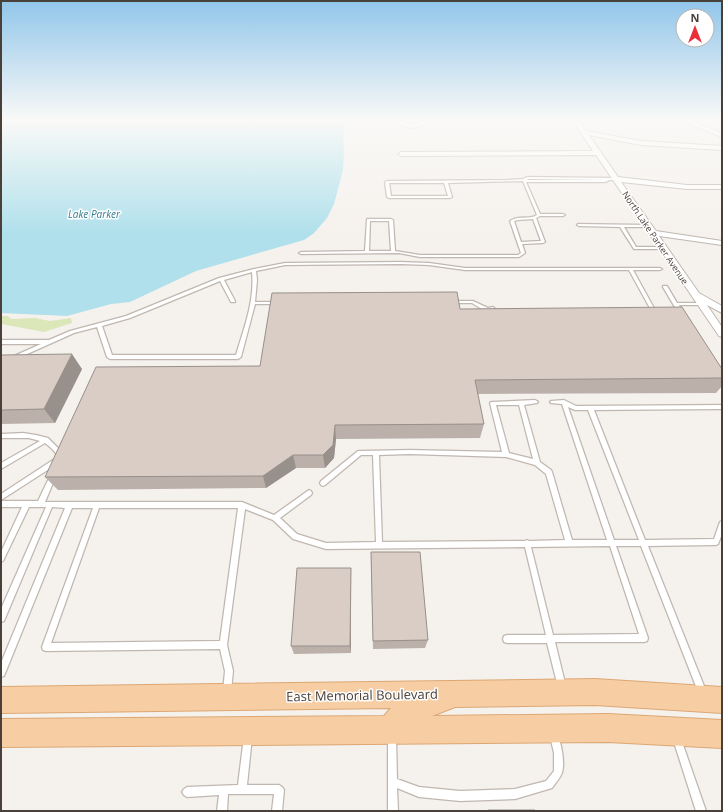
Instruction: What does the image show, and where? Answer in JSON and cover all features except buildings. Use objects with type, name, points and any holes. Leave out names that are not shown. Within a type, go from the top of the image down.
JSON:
[{"type":"main road","name":"East Memorial Boulevard","points":[[1,700],[595,692],[713,700]]},
{"type":"main road","points":[[391,730],[397,720],[405,713],[457,694]]},
{"type":"main road","points":[[1,733],[608,728],[722,734]]},
{"type":"street","name":"North Lake Parker Avenue","points":[[601,159],[611,180],[647,226],[722,334]]},
{"type":"street","points":[[611,180],[686,187],[722,187]]},
{"type":"street","points":[[652,233],[722,243]]},
{"type":"street","points":[[692,292],[708,303],[722,310]]},
{"type":"street","points":[[710,317],[722,318]]},
{"type":"lane","points":[[446,182],[450,197],[389,197],[387,182],[524,180],[526,178],[603,178],[611,180]]},
{"type":"lane","points":[[524,180],[539,215]]},
{"type":"lane","points":[[302,253],[392,252],[420,256],[519,256],[523,253],[512,221],[515,219],[534,218],[539,215],[564,216]]},
{"type":"lane","points":[[520,243],[543,242],[534,218]]},
{"type":"lane","points":[[368,252],[368,220],[391,220],[392,252]]},
{"type":"lane","points":[[579,225],[647,226]]},
{"type":"lane","points":[[621,226],[635,248],[662,248]]},
{"type":"lane","points":[[8,360],[72,332],[128,318],[221,279],[254,270],[285,264],[429,264],[484,269],[660,269]]},
{"type":"lane","points":[[630,269],[653,310]]},
{"type":"lane","points":[[99,325],[110,357],[238,357],[253,303],[255,280],[254,270]]},
{"type":"lane","points":[[221,279],[233,301]]},
{"type":"lane","points":[[665,287],[683,316]]},
{"type":"lane","points":[[253,303],[285,302]]},
{"type":"lane","points":[[443,302],[473,302],[487,310],[502,309]]},
{"type":"lane","points":[[676,304],[700,304]]},
{"type":"lane","points":[[646,310],[659,310]]},
{"type":"lane","points":[[673,310],[679,310]]},
{"type":"lane","points":[[1,342],[51,342]]},
{"type":"lane","points":[[506,455],[493,403],[535,402]]},
{"type":"lane","points":[[553,402],[564,402],[575,408],[722,407]]},
{"type":"lane","points":[[507,639],[644,638],[564,402]]},
{"type":"lane","points":[[521,403],[537,463]]},
{"type":"lane","points":[[590,408],[642,542],[713,700]]},
{"type":"lane","points":[[2,437],[37,436],[46,440],[60,453],[61,458],[40,505]]},
{"type":"lane","points":[[1,466],[46,440]]},
{"type":"lane","points":[[323,483],[360,453],[376,452],[506,455],[537,463],[549,472],[569,542]]},
{"type":"lane","points":[[376,452],[379,546]]},
{"type":"lane","points":[[1,497],[61,458]]},
{"type":"lane","points":[[275,518],[309,493]]},
{"type":"lane","points":[[1,504],[242,505],[275,518],[295,537],[326,546],[569,542],[716,542],[722,524]]},
{"type":"lane","points":[[1,559],[27,504]]},
{"type":"lane","points":[[1,673],[70,504]]},
{"type":"lane","points":[[1,618],[50,505]]},
{"type":"lane","points":[[97,505],[46,647],[223,646]]},
{"type":"lane","points":[[227,697],[229,671],[223,646],[242,505]]},
{"type":"lane","points":[[528,543],[564,693]]},
{"type":"lane","points":[[393,782],[419,792],[460,796],[515,794],[549,785],[558,772],[558,753],[553,729]]},
{"type":"lane","points":[[391,730],[394,811]]},
{"type":"lane","points":[[242,789],[248,731]]},
{"type":"lane","points":[[674,731],[701,811]]},
{"type":"lane","points":[[187,792],[242,789],[279,790],[277,811]]},
{"type":"lane","points":[[222,811],[224,790]]},
{"type":"green space","points":[[1,316],[8,316],[11,319],[35,318],[50,321],[71,318],[72,323],[44,332],[1,324]]},
{"type":"water","name":"Lake Parker","points":[[1,159],[344,159],[343,170],[334,204],[327,218],[314,233],[304,240],[196,271],[130,302],[111,304],[67,316],[1,313]]}]
